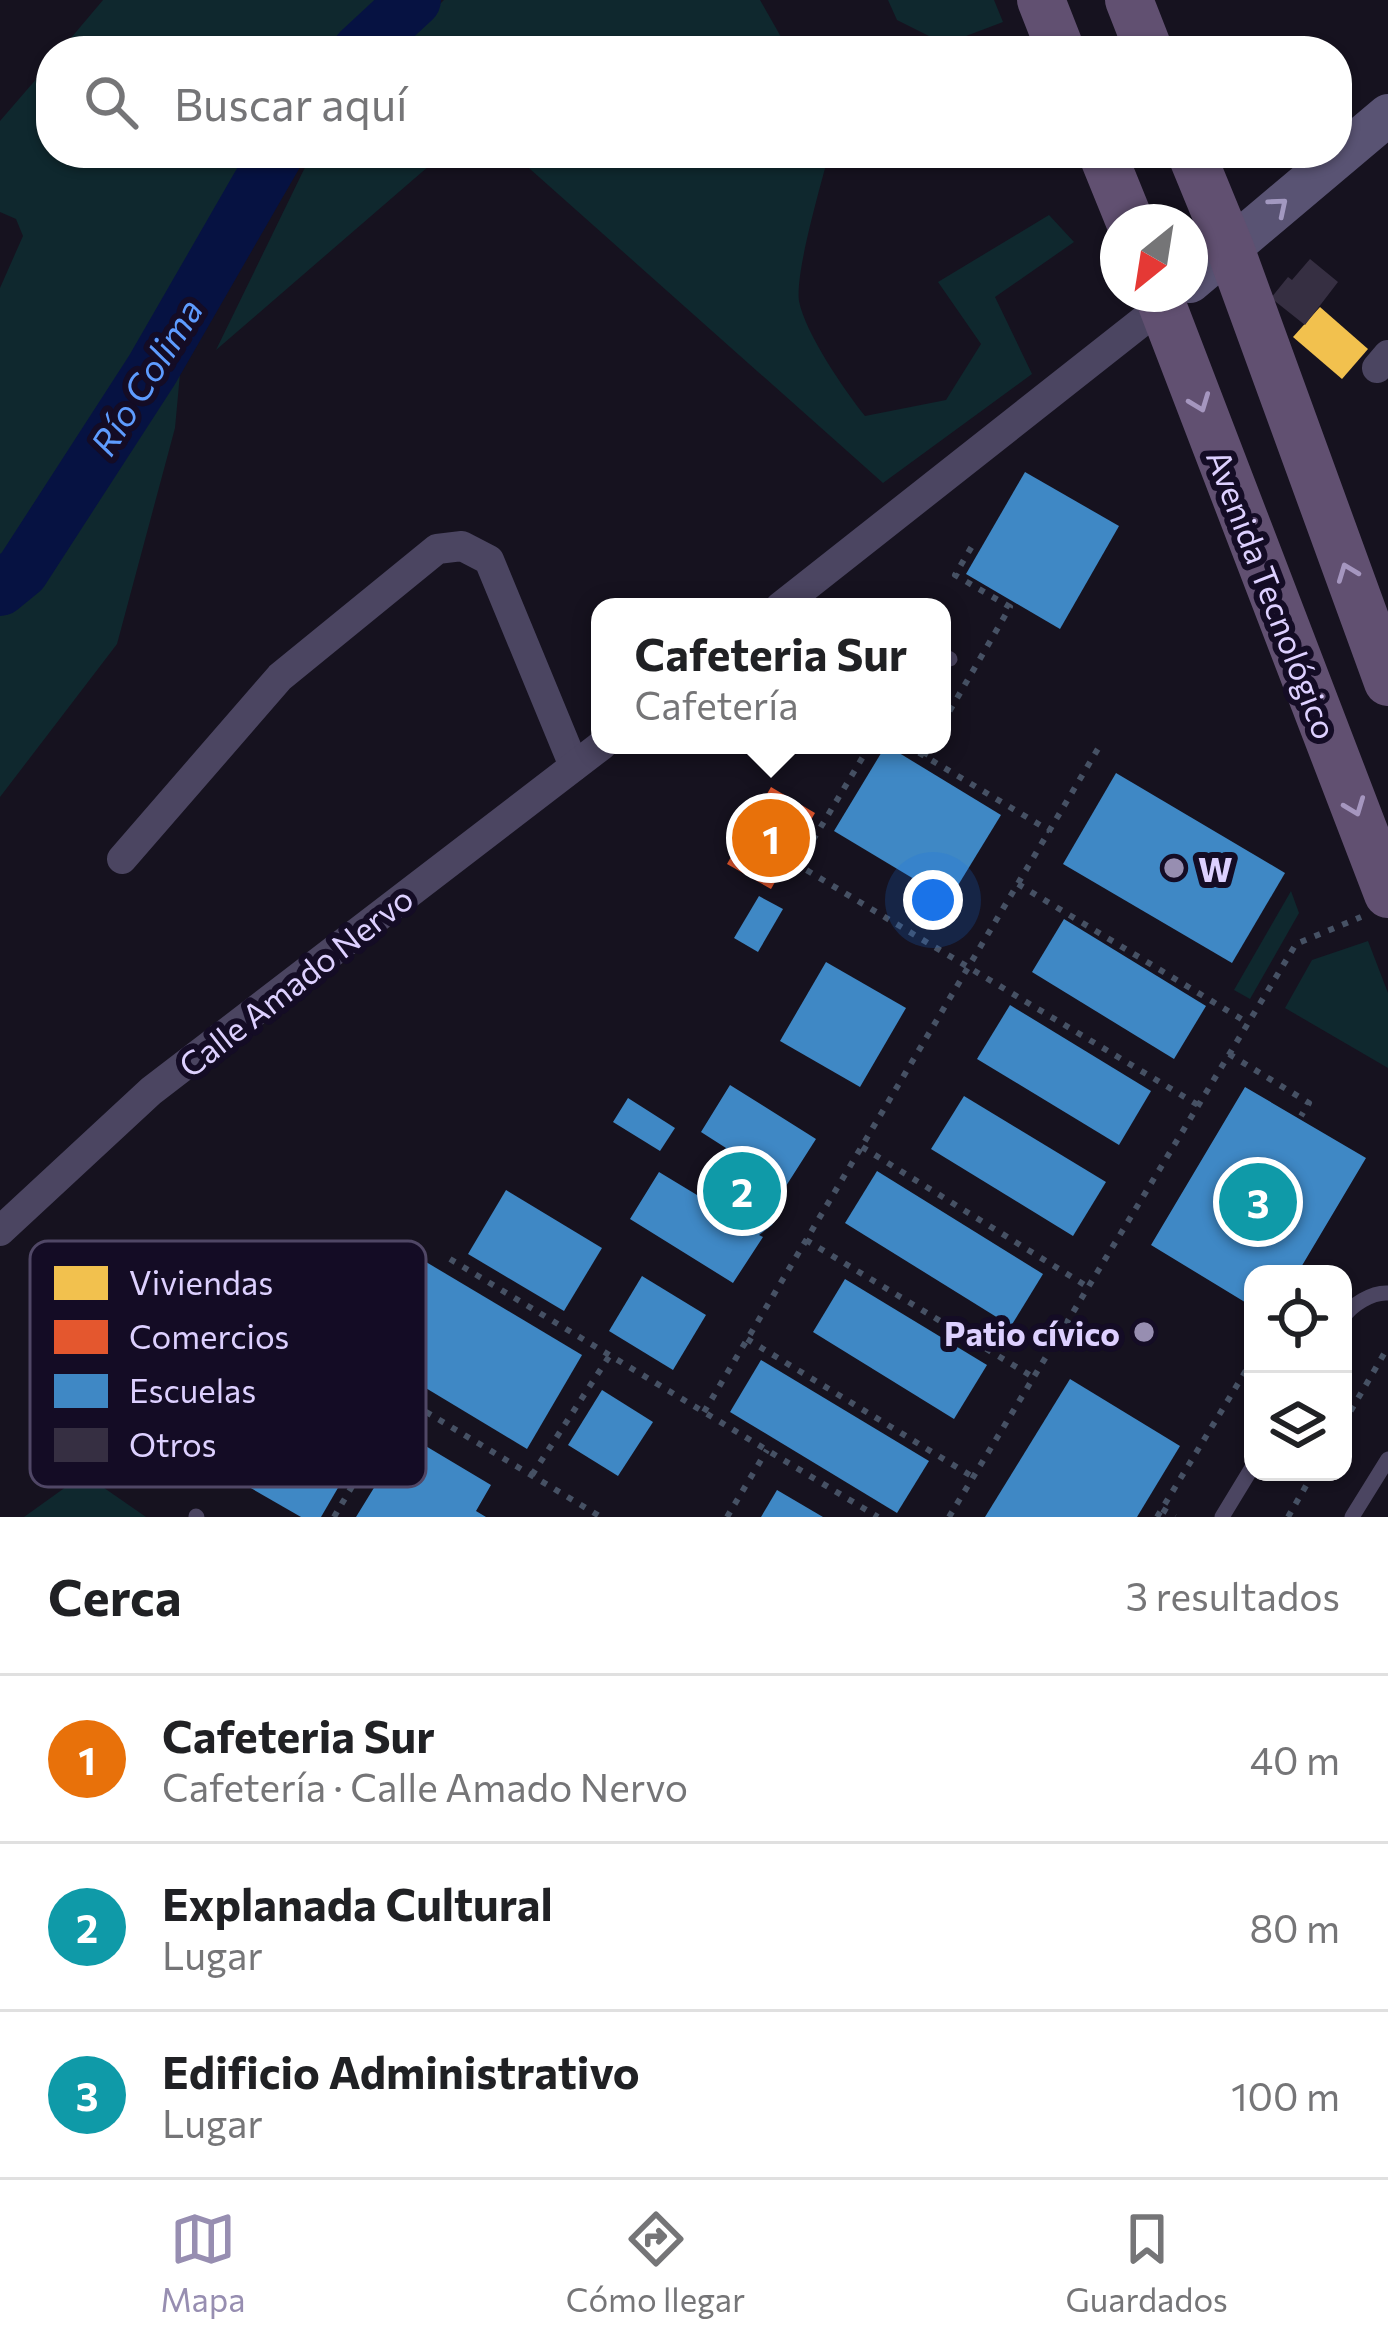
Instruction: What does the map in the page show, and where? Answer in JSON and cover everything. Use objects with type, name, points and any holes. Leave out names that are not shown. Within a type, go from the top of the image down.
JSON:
[{"type":"main road","points":[[1041,0],[1055,36]]},
{"type":"main road","points":[[1129,0],[1143,36]]},
{"type":"main road","points":[[1108,168],[1123,204]]},
{"type":"main road","points":[[1197,168],[1388,682]]},
{"type":"main road","name":"Avenida Tecnológico","points":[[1178,312],[1380,903]]},
{"type":"street","points":[[1352,145],[1388,115]]},
{"type":"street","points":[[1208,265],[1325,168]]},
{"type":"street","points":[[792,598],[1150,312]]},
{"type":"street","points":[[122,859],[280,677],[437,548],[462,547],[488,560],[574,766]]},
{"type":"street","name":"Calle Amado Nervo","points":[[0,1231],[151,1091],[591,753]]},
{"type":"lane","points":[[1352,1307],[1379,1292],[1388,1293]]},
{"type":"lane","points":[[1352,1517],[1388,1459]]},
{"type":"lane","points":[[1222,1517],[1244,1481]]},
{"type":"path","points":[[951,709],[1010,607],[955,575],[975,541]]},
{"type":"path","points":[[704,1412],[1099,747]]},
{"type":"path","points":[[865,754],[798,865],[1198,1106]]},
{"type":"path","points":[[921,754],[1049,831]]},
{"type":"path","points":[[1018,884],[1248,1023]]},
{"type":"path","points":[[949,1517],[1296,944],[1380,903]]},
{"type":"path","points":[[1229,1054],[1309,1103],[1301,1115]]},
{"type":"path","points":[[862,1147],[1088,1287]]},
{"type":"path","points":[[806,1240],[1033,1377]]},
{"type":"path","points":[[450,1258],[878,1517]]},
{"type":"path","points":[[748,1339],[973,1477]]},
{"type":"path","points":[[1352,1409],[1388,1347]]},
{"type":"path","points":[[532,1475],[610,1355]]},
{"type":"path","points":[[1175,1517],[1160,1513],[1245,1373]]},
{"type":"path","points":[[426,1412],[601,1517]]},
{"type":"path","points":[[727,1517],[767,1450]]},
{"type":"path","points":[[1288,1517],[1310,1481]]},
{"type":"path","points":[[334,1517],[352,1487]]},
{"type":"green space","points":[[103,0],[377,0],[340,36],[73,36]]},
{"type":"green space","points":[[444,0],[760,0],[780,36],[408,36]]},
{"type":"green space","points":[[888,0],[994,0],[1003,22],[966,36],[929,36],[897,20]]},
{"type":"green space","points":[[36,79],[36,168],[244,168],[189,276],[175,428],[117,644],[0,797],[0,288],[23,236],[16,219],[0,212],[0,121]]},
{"type":"green space","points":[[305,168],[427,168],[216,350]]},
{"type":"green space","points":[[529,168],[825,168],[805,250],[799,301],[817,345],[865,416],[946,400],[981,344],[938,282],[1049,215],[1074,242],[995,297],[1032,374],[883,483]]},
{"type":"green space","points":[[1291,891],[1299,913],[1250,999],[1234,990]]},
{"type":"green space","points":[[1368,941],[1388,993],[1388,1068],[1285,1008],[1312,960]]},
{"type":"green space","points":[[66,1487],[103,1487],[146,1517],[24,1517]]},
{"type":"building: Viviendas","points":[[1320,307],[1368,349],[1342,379],[1293,337]]},
{"type":"building: Comercios","points":[[771,787],[815,813],[771,889],[727,864]]},
{"type":"building: Escuelas","points":[[1025,472],[1119,526],[1060,629],[966,574]]},
{"type":"building: Escuelas","points":[[881,754],[901,754],[1001,815],[949,900],[834,831]]},
{"type":"building: Escuelas","name":"W","points":[[1116,773],[1285,873],[1232,963],[1063,864]]},
{"type":"building: Escuelas","points":[[759,896],[783,909],[758,952],[734,938]]},
{"type":"building: Escuelas","points":[[1064,919],[1206,1006],[1174,1059],[1032,972]]},
{"type":"building: Escuelas","points":[[826,962],[906,1008],[860,1087],[780,1041]]},
{"type":"building: Escuelas","points":[[1010,1005],[1151,1091],[1119,1145],[977,1059]]},
{"type":"building: Escuelas","points":[[730,1085],[816,1139],[786,1186],[784,1204],[772,1225],[759,1235],[763,1237],[733,1283],[630,1219],[659,1172],[697,1195],[699,1181],[726,1148],[701,1132]]},
{"type":"building: Escuelas","points":[[1245,1087],[1366,1158],[1302,1265],[1244,1265],[1244,1302],[1151,1245]]},
{"type":"building: Escuelas","points":[[964,1096],[1106,1182],[1073,1236],[931,1149]]},
{"type":"building: Escuelas","points":[[628,1098],[675,1128],[660,1151],[613,1122]]},
{"type":"building: Escuelas","points":[[877,1171],[1043,1274],[1011,1326],[845,1223]]},
{"type":"building: Escuelas","points":[[506,1190],[602,1248],[564,1311],[468,1254]]},
{"type":"building: Escuelas","points":[[426,1262],[582,1355],[527,1449],[426,1388]]},
{"type":"building: Escuelas","points":[[642,1276],[706,1315],[673,1370],[609,1331]]},
{"type":"building: Escuelas","points":[[845,1279],[987,1365],[954,1419],[813,1332]]},
{"type":"building: Escuelas","points":[[761,1360],[929,1461],[897,1513],[730,1412]]},
{"type":"building: Escuelas","points":[[1070,1379],[1180,1446],[1137,1517],[985,1517]]},
{"type":"building: Escuelas","points":[[602,1390],[653,1422],[618,1476],[568,1445]]},
{"type":"building: Escuelas","points":[[426,1446],[491,1485],[476,1511],[486,1517],[356,1517],[374,1487],[426,1487]]},
{"type":"building: Escuelas","points":[[249,1487],[338,1487],[321,1517],[301,1517]]},
{"type":"building: Escuelas","points":[[777,1490],[823,1517],[761,1517]]},
{"type":"building: Otros","points":[[1310,259],[1338,282],[1305,325],[1271,298]]},
{"type":"waterway","name":"Río Colima","points":[[375,36],[414,0]]},
{"type":"waterway","name":"Río Colima","points":[[0,589],[22,571],[152,370],[268,168]]},
{"type":"place","name":"Cafeteria Sur","points":[[771,838]]},
{"type":"place","name":"W","points":[[1174,868]]},
{"type":"place","name":"Explanada Cultural","points":[[742,1191]]},
{"type":"place","name":"Edificio Administrativo","points":[[1258,1202]]},
{"type":"place","name":"Patio cívico","points":[[1144,1332]]}]
